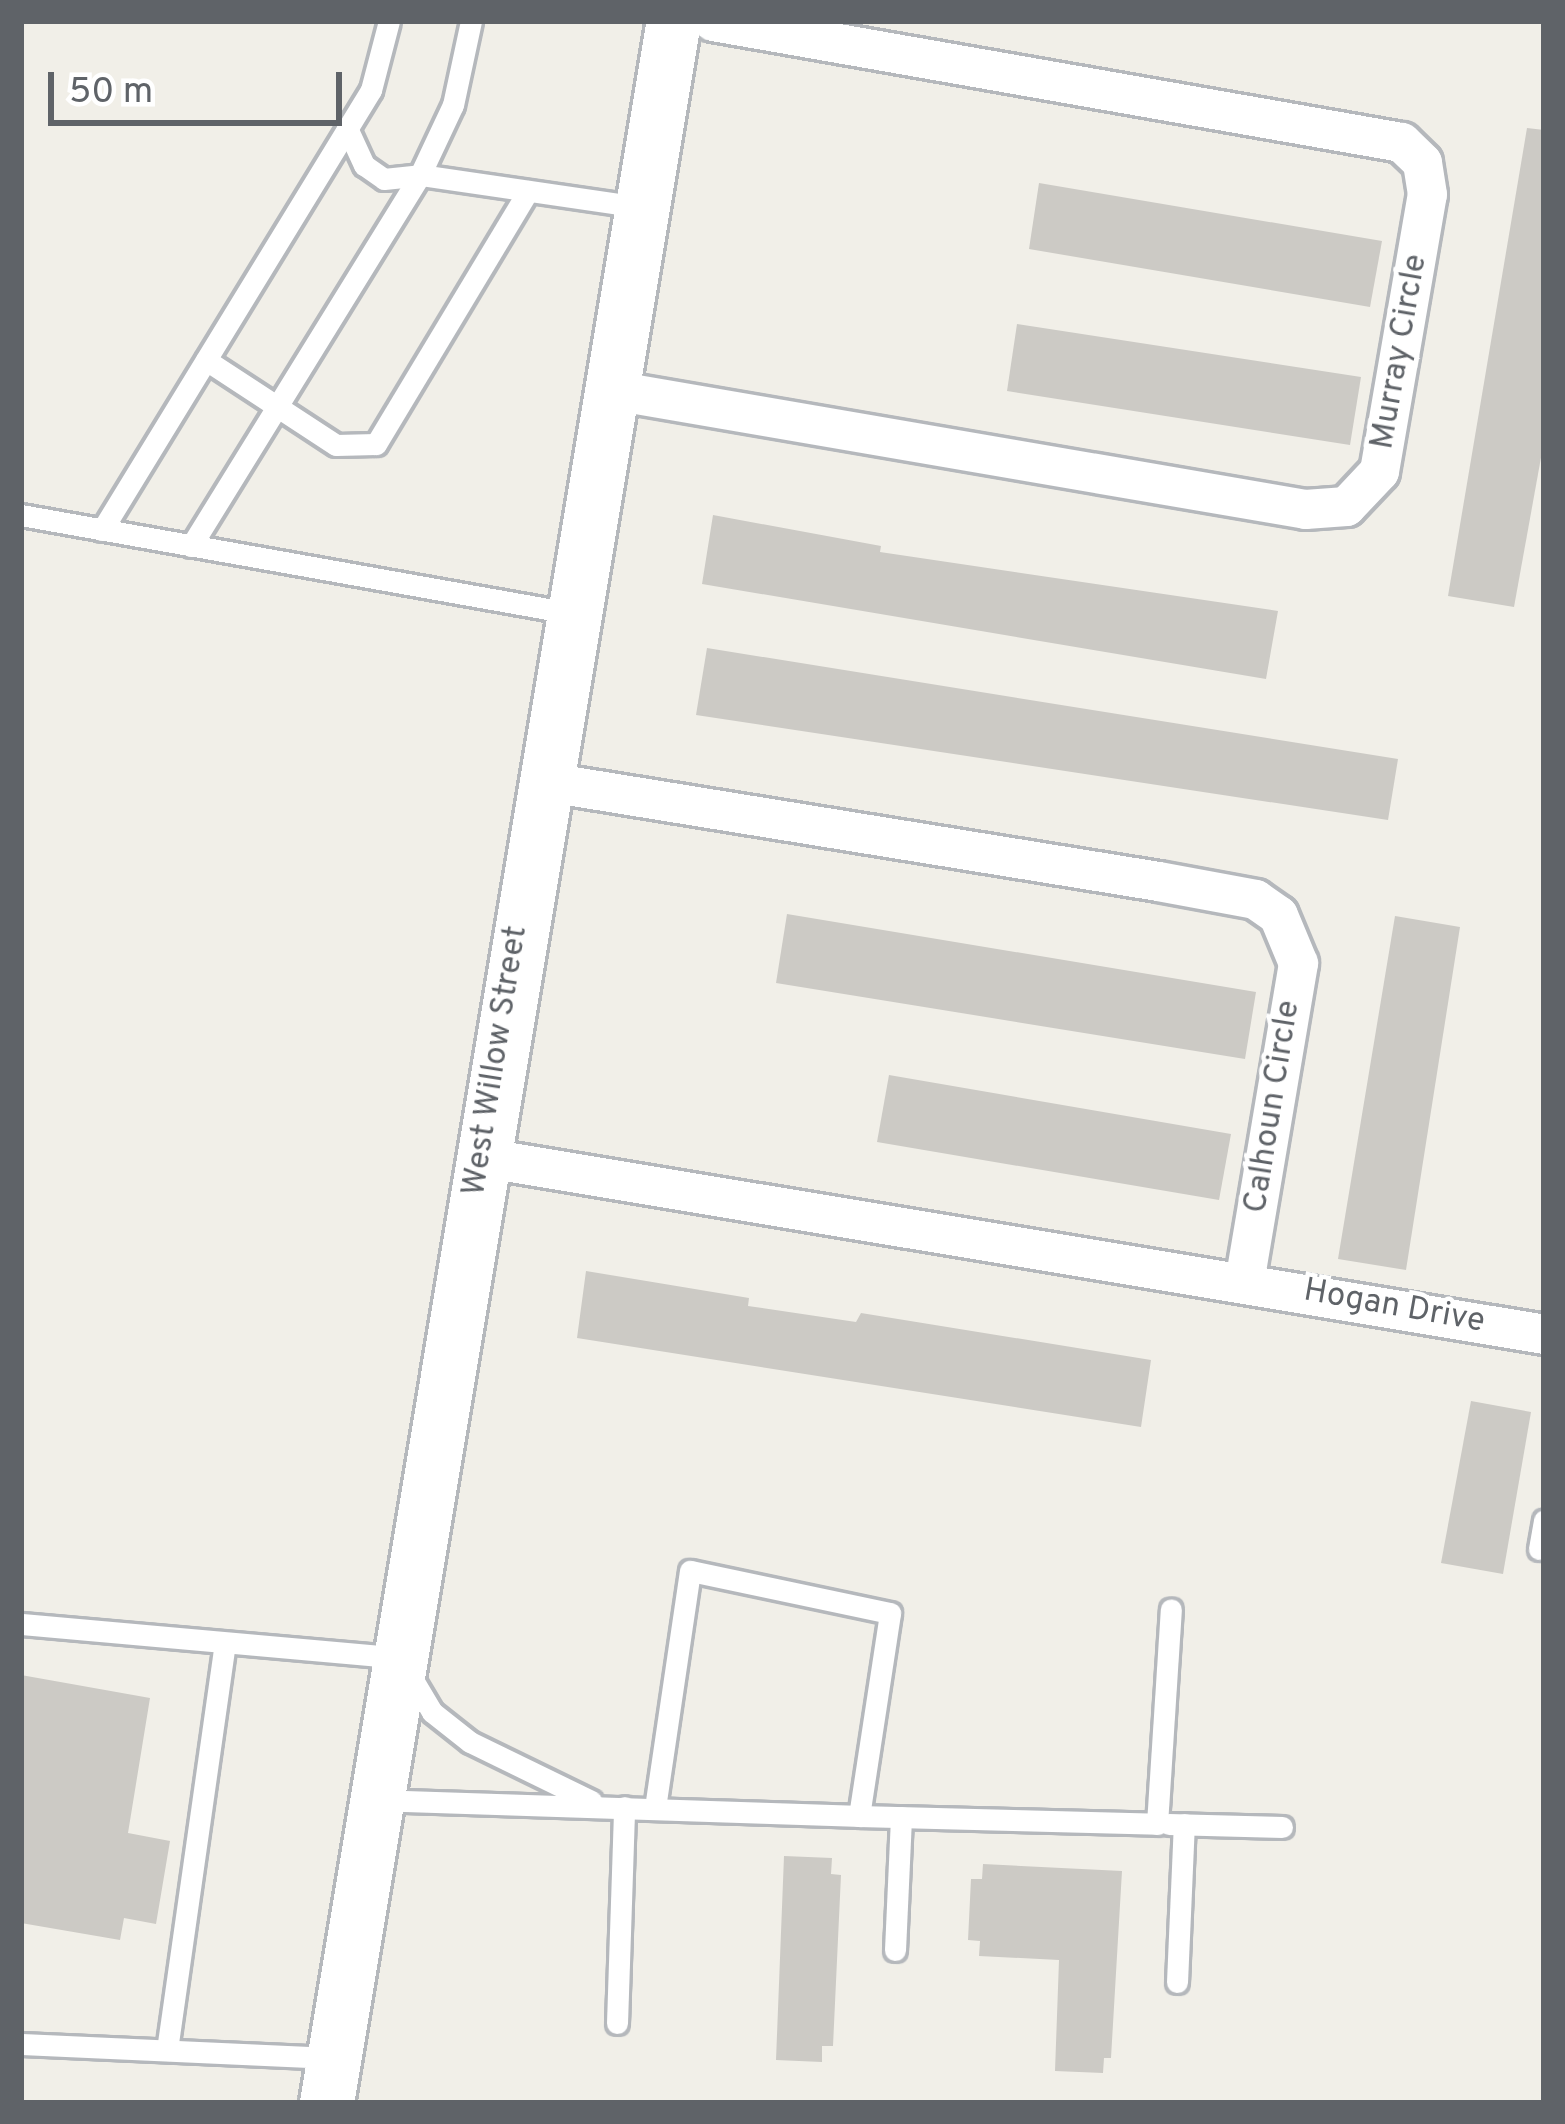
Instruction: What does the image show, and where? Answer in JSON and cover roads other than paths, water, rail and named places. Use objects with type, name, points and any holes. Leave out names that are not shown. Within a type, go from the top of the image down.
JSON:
[{"type":"main road","name":"West Willow Street","points":[[330,2081],[607,389],[674,21]]},
{"type":"street","name":"Murray Circle","points":[[607,389],[1305,508],[1346,506],[1379,471],[1427,194],[1422,162],[1401,142],[713,21]]},
{"type":"street","name":"Calhoun Circle","points":[[542,781],[1158,881],[1255,899],[1278,915],[1298,963],[1244,1282]]},
{"type":"street","points":[[482,1157],[1244,1282]]},
{"type":"street","name":"Hogan Drive","points":[[1244,1282],[1544,1334]]},
{"type":"lane","points":[[102,530],[371,90],[389,21]]},
{"type":"lane","points":[[190,546],[420,176],[453,105],[470,21]]},
{"type":"lane","points":[[347,128],[364,165],[384,179],[420,176],[640,207]]},
{"type":"lane","points":[[206,360],[337,445],[376,444],[527,191]]},
{"type":"lane","points":[[21,515],[570,613]]},
{"type":"lane","points":[[1539,1549],[1544,1520]]},
{"type":"lane","points":[[655,1808],[690,1570],[890,1613],[859,1816]]},
{"type":"lane","points":[[1157,1823],[1171,1609]]},
{"type":"lane","points":[[21,1624],[400,1658],[432,1712],[470,1742],[614,1807]]},
{"type":"lane","points":[[167,2050],[225,1643]]},
{"type":"lane","points":[[377,1800],[1282,1827]]},
{"type":"lane","points":[[614,1807],[617,2023]]},
{"type":"lane","points":[[895,1950],[901,1817]]},
{"type":"lane","points":[[1177,1982],[1184,1824]]},
{"type":"lane","points":[[21,2044],[167,2050],[330,2081]]}]
